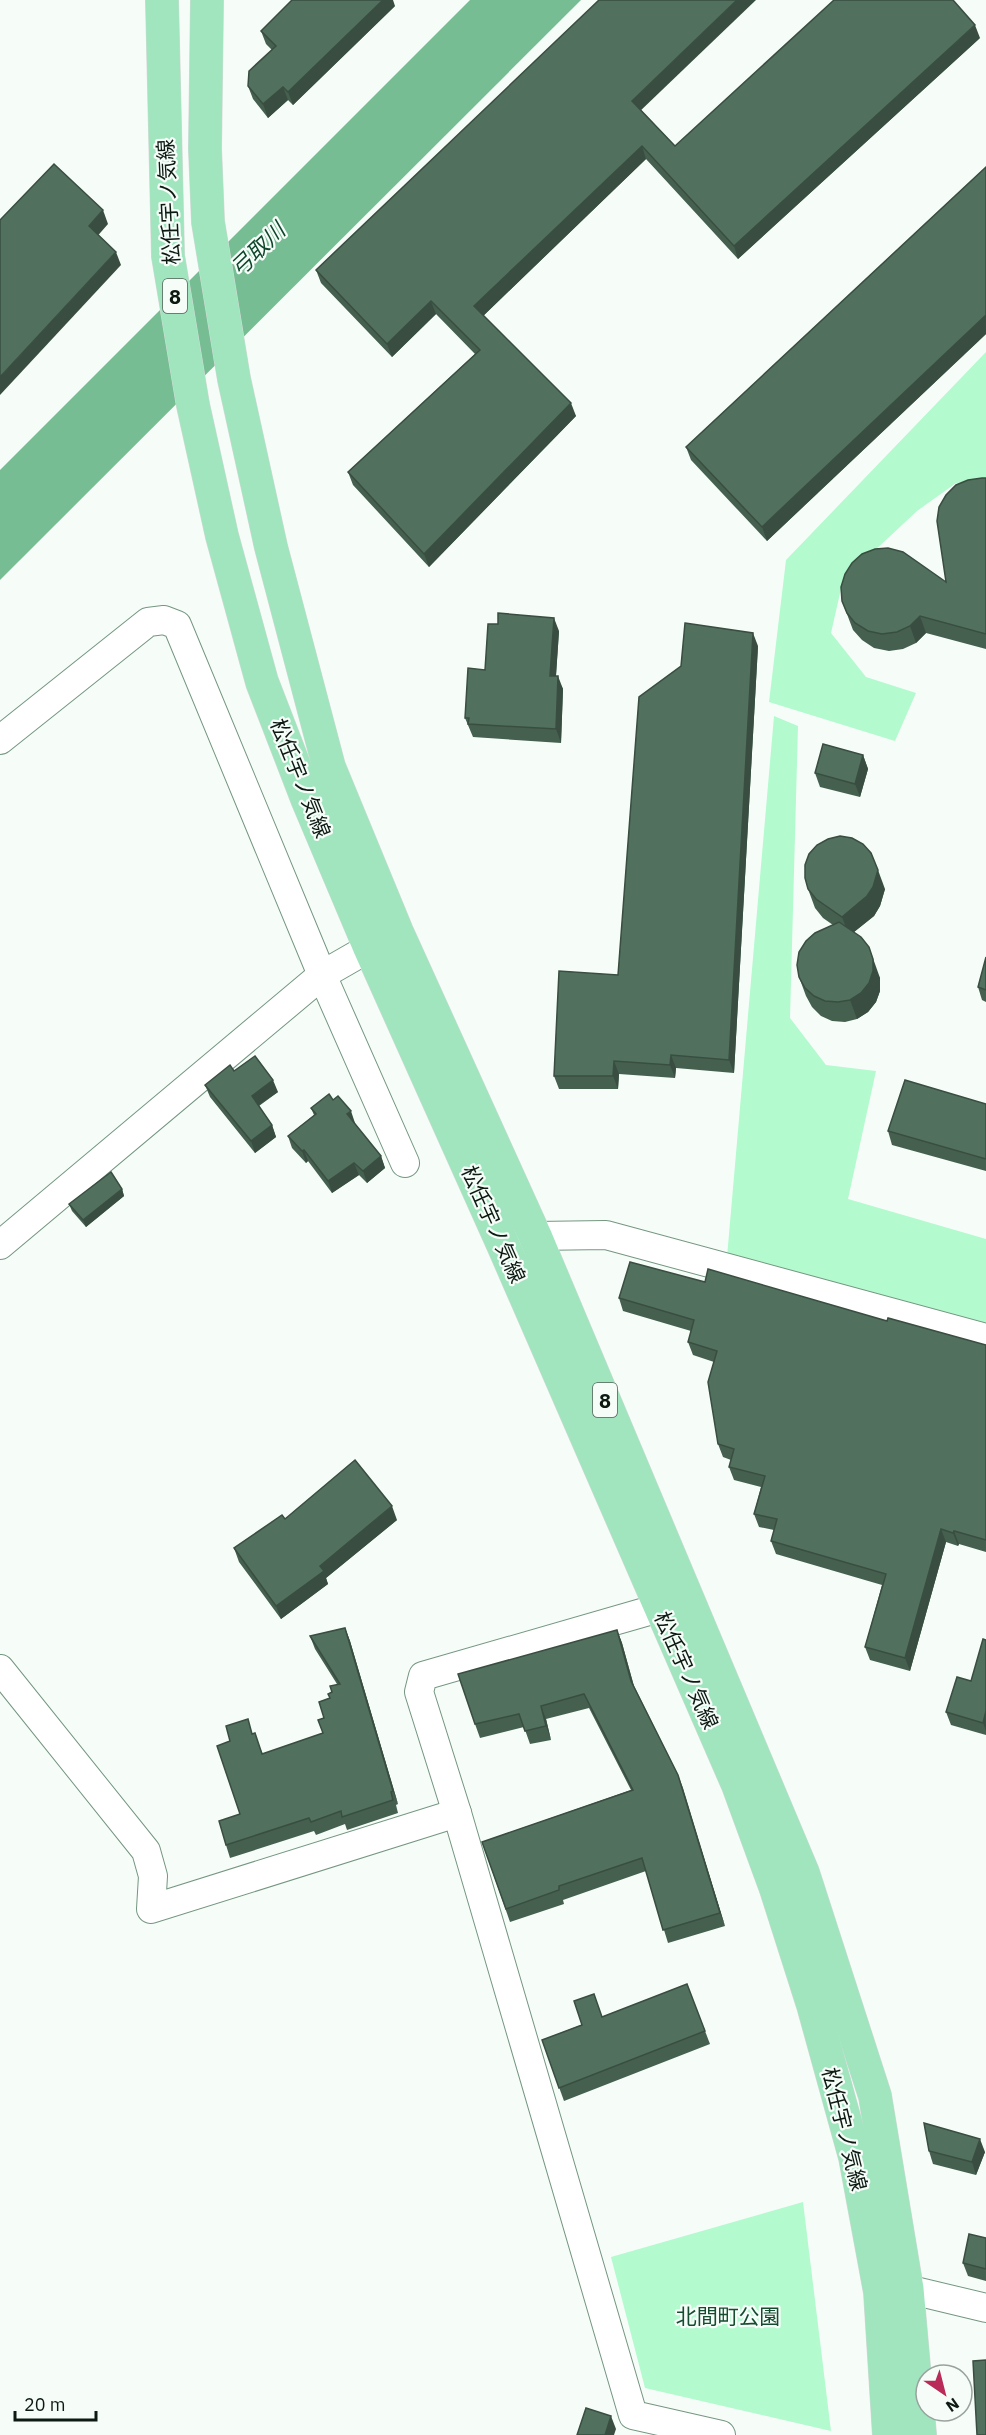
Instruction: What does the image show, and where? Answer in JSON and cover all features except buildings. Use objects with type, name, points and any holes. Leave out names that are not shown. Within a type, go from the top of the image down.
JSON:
[{"type":"main road","name":"松任宇ノ気線","points":[[162,0],[168,256],[193,405],[222,536],[262,682],[308,801],[383,940],[535,1236],[673,1602]]},
{"type":"main road","name":"松任宇ノ気線","points":[[207,0],[208,222],[234,379],[272,547],[328,766],[383,940],[504,1246],[803,1873],[875,2096],[893,2290],[920,2435]]},
{"type":"main road","name":"松任宇ノ気線","points":[[889,2435],[893,2290]]},
{"type":"street","points":[[0,740],[148,622],[164,620],[177,625],[322,975],[405,1163]]},
{"type":"street","points":[[0,1245],[322,975],[383,940]]},
{"type":"street","points":[[504,1246],[535,1236],[606,1235],[986,1338]]},
{"type":"street","points":[[673,1602],[423,1676],[418,1692],[457,1813],[633,2415],[721,2435]]},
{"type":"street","points":[[0,1669],[146,1851],[153,1876],[151,1909],[457,1813]]},
{"type":"street","points":[[893,2290],[986,2308]]},
{"type":"green space","points":[[986,352],[986,480],[956,483],[917,511],[843,580],[831,633],[866,677],[916,693],[895,741],[769,702],[786,560]]},
{"type":"green space","points":[[774,716],[798,726],[790,1018],[826,1065],[876,1071],[848,1199],[986,1239],[986,1323],[727,1257]]},
{"type":"green space","name":"北間町公園","points":[[803,2202],[831,2431],[645,2388],[611,2257]]},
{"type":"water","name":"弓取川","points":[[470,0],[581,0],[0,580],[0,470]]}]
